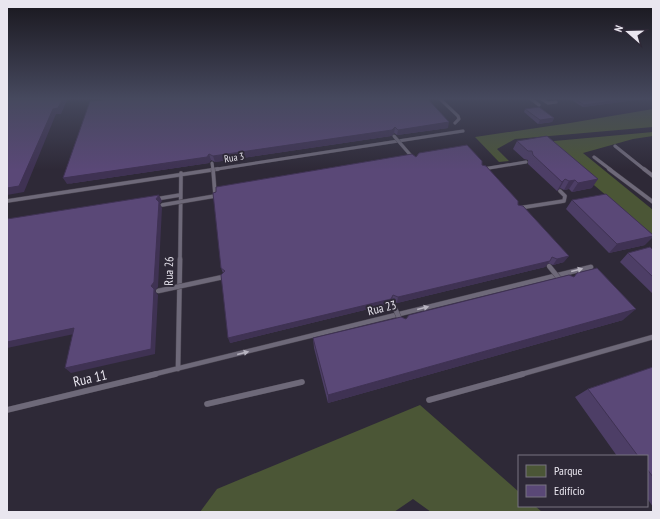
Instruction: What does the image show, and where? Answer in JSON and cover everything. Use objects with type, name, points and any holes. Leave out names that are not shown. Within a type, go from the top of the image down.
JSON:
[{"type":"lane","name":"Rua 3","points":[[7,202],[181,173],[463,131]]},
{"type":"lane","points":[[394,136],[414,160]]},
{"type":"lane","points":[[615,146],[653,176]]},
{"type":"lane","points":[[594,157],[653,202]]},
{"type":"lane","points":[[482,170],[526,162]]},
{"type":"lane","points":[[162,205],[215,194],[212,163]]},
{"type":"lane","name":"Rua 26","points":[[178,369],[181,173]]},
{"type":"lane","points":[[516,209],[564,201],[566,196],[560,191]]},
{"type":"lane","points":[[150,200],[180,195]]},
{"type":"lane","points":[[549,266],[564,285]]},
{"type":"lane","name":"Rua 23","points":[[178,369],[591,267]]},
{"type":"lane","points":[[158,291],[223,277]]},
{"type":"lane","points":[[393,304],[402,326]]},
{"type":"lane","points":[[429,400],[653,337]]},
{"type":"lane","name":"Rua 11","points":[[7,410],[178,369]]},
{"type":"lane","points":[[207,404],[302,382]]},
{"type":"green space","points":[[653,122],[653,127],[515,139],[497,149],[509,161],[499,162],[475,137],[570,123]]},
{"type":"green space","points":[[653,132],[653,136],[633,139],[583,153],[653,210],[653,235],[543,142]]},
{"type":"green space","points":[[420,405],[518,491],[518,507],[536,507],[542,512],[431,512],[413,499],[394,512],[200,512],[217,489]]},
{"type":"building","points":[[7,122],[47,122],[19,186],[7,188]]},
{"type":"building","points":[[83,122],[448,122],[398,130],[395,127],[392,130],[213,156],[209,154],[207,157],[63,178]]},
{"type":"building","points":[[547,136],[598,179],[578,183],[575,180],[569,181],[565,179],[562,182],[533,155],[532,151],[528,151],[517,141]]},
{"type":"building","points":[[467,145],[482,161],[482,165],[486,166],[518,201],[518,205],[523,206],[569,256],[557,259],[552,257],[550,261],[398,297],[393,295],[391,299],[228,338],[221,275],[225,271],[221,268],[213,193],[216,192],[216,187],[412,154],[416,157],[419,153]]},
{"type":"building","points":[[606,194],[653,236],[617,244],[572,200]]},
{"type":"building","points":[[159,195],[156,199],[159,202],[154,282],[151,286],[154,289],[151,349],[65,368],[74,328],[7,342],[7,219]]},
{"type":"building","points":[[650,247],[653,250],[653,277],[628,253]]},
{"type":"building","points":[[597,268],[636,309],[328,395],[313,338],[401,317],[406,319],[409,315],[569,275],[574,277],[577,273]]},
{"type":"building","points":[[653,367],[653,477],[648,470],[648,455],[637,455],[588,389]]}]
